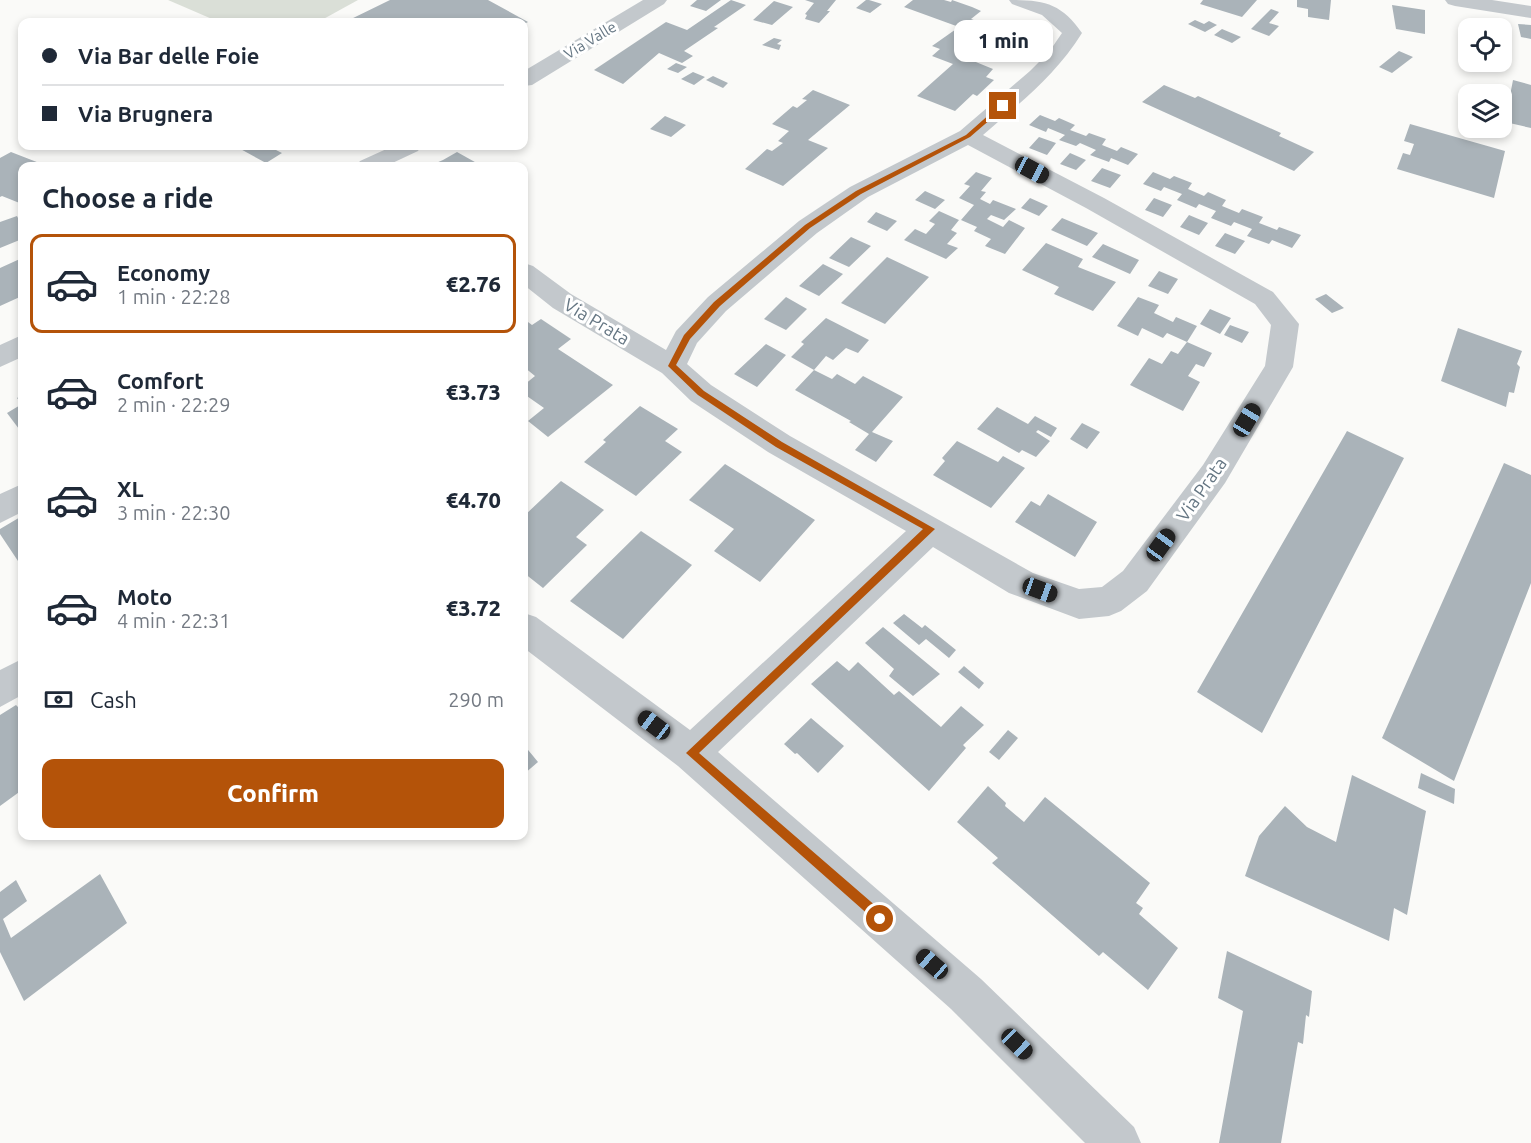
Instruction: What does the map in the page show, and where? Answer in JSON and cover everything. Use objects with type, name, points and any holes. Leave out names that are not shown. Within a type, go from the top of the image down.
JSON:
[{"type":"street","name":"Via Valle","points":[[528,78],[657,0]]},
{"type":"street","points":[[672,366],[686,338],[717,304],[808,226],[859,192],[968,136],[1038,76],[1057,56],[1072,33],[1065,21],[1030,3],[1019,0]]},
{"type":"street","points":[[1455,0],[1495,3],[1531,12]]},
{"type":"street","name":"Via Prata","points":[[528,276],[562,301],[672,366],[701,393],[779,444],[1021,583],[1079,604],[1109,601],[1135,581],[1214,474],[1279,367],[1285,324],[1264,298],[1095,203],[968,136]]},
{"type":"street","points":[[376,162],[402,150]]},
{"type":"street","points":[[0,357],[18,347]]},
{"type":"street","points":[[0,510],[18,499]]},
{"type":"street","points":[[691,753],[930,529]]},
{"type":"street","points":[[528,631],[691,753],[966,994],[1118,1143]]},
{"type":"street","points":[[0,690],[18,678]]},
{"type":"shaded area","points":[[168,0],[358,0],[325,18],[210,18]]},
{"type":"building","points":[[390,0],[488,0],[521,18],[353,18]]},
{"type":"building","points":[[697,0],[721,0],[706,11],[690,6]]},
{"type":"building","points":[[731,0],[746,5],[684,51],[693,56],[682,63],[659,53],[623,84],[594,70],[666,22],[687,30]]},
{"type":"building","points":[[805,0],[836,0],[819,23],[805,19],[807,15],[805,14],[814,3]]},
{"type":"building","points":[[866,0],[882,4],[870,13],[856,8]]},
{"type":"building","points":[[913,0],[951,2],[952,0],[981,11],[971,19],[1006,32],[971,60],[993,69],[986,77],[994,80],[977,96],[973,94],[955,111],[917,96],[953,64],[932,56],[940,49],[932,46],[959,27],[904,7]]},
{"type":"building","points":[[1203,0],[1257,0],[1242,17],[1200,4]]},
{"type":"building","points":[[1297,0],[1331,0],[1329,20],[1308,17],[1308,9],[1297,7]]},
{"type":"building","points":[[774,1],[793,7],[772,25],[753,20]]},
{"type":"building","points":[[1392,5],[1425,10],[1425,34],[1396,29]]},
{"type":"building","points":[[1271,9],[1279,12],[1269,23],[1279,26],[1269,36],[1251,29]]},
{"type":"building","points":[[1195,20],[1204,24],[1209,21],[1217,25],[1205,32],[1188,24]]},
{"type":"building","points":[[1518,24],[1531,25],[1531,39],[1521,37]]},
{"type":"building","points":[[1222,29],[1241,37],[1232,43],[1214,35]]},
{"type":"building","points":[[774,38],[782,40],[777,44],[781,45],[779,50],[762,45]]},
{"type":"building","points":[[1399,51],[1413,57],[1392,73],[1379,67]]},
{"type":"building","points":[[676,63],[687,67],[678,73],[667,69]]},
{"type":"building","points":[[693,72],[705,77],[694,85],[681,79]]},
{"type":"building","points":[[713,76],[728,83],[723,88],[706,80]]},
{"type":"building","points":[[1513,80],[1531,85],[1531,128],[1512,124]]},
{"type":"building","points":[[1164,85],[1195,98],[1198,96],[1281,133],[1279,136],[1314,152],[1294,171],[1142,102]]},
{"type":"building","points":[[813,90],[850,105],[808,140],[828,148],[783,186],[745,169],[767,149],[772,151],[783,143],[778,141],[789,131],[772,124],[793,106],[797,108],[807,100],[802,99]]},
{"type":"building","points":[[1040,115],[1055,121],[1059,118],[1075,125],[1070,130],[1086,136],[1089,133],[1106,139],[1102,145],[1117,151],[1121,147],[1138,154],[1128,165],[1111,158],[1109,162],[1090,155],[1096,150],[1080,143],[1076,146],[1059,140],[1065,135],[1048,128],[1046,132],[1029,125]]},
{"type":"building","points":[[665,116],[686,125],[671,137],[650,129]]},
{"type":"building","points":[[1410,124],[1505,151],[1494,198],[1397,169],[1403,153],[1410,155],[1414,144],[1404,141]]},
{"type":"building","points":[[1039,137],[1056,143],[1047,155],[1029,148]]},
{"type":"building","points":[[242,150],[276,150],[282,153],[264,162]]},
{"type":"building","points":[[11,152],[37,162],[18,162],[18,202],[0,197],[0,158]]},
{"type":"building","points":[[457,152],[475,162],[438,162]]},
{"type":"building","points":[[1070,153],[1086,160],[1076,170],[1060,164]]},
{"type":"building","points":[[1102,168],[1121,175],[1110,188],[1091,181]]},
{"type":"building","points":[[976,172],[992,178],[981,191],[986,192],[980,199],[990,204],[993,200],[1016,209],[1004,220],[991,215],[987,219],[1003,227],[1009,220],[1025,228],[1005,254],[985,246],[991,239],[974,231],[977,227],[961,220],[974,205],[959,198],[970,186],[964,184]]},
{"type":"building","points":[[1153,172],[1170,179],[1174,176],[1192,183],[1188,189],[1204,196],[1208,192],[1226,200],[1222,206],[1239,213],[1242,209],[1263,217],[1259,223],[1301,235],[1292,248],[1272,240],[1269,244],[1247,236],[1252,229],[1234,222],[1231,226],[1211,218],[1216,211],[1199,204],[1196,208],[1177,200],[1182,194],[1164,187],[1161,191],[1143,184]]},
{"type":"building","points":[[925,191],[945,200],[935,209],[915,200]]},
{"type":"building","points":[[1030,198],[1048,206],[1039,216],[1021,208]]},
{"type":"building","points":[[1154,198],[1172,205],[1163,217],[1145,210]]},
{"type":"building","points":[[939,211],[959,220],[951,230],[957,233],[947,244],[958,248],[946,259],[904,240],[915,229],[926,234],[935,224],[929,221]]},
{"type":"building","points":[[876,212],[897,221],[887,231],[867,222]]},
{"type":"building","points":[[1189,215],[1208,223],[1199,235],[1180,227]]},
{"type":"building","points":[[17,216],[18,218],[18,241],[0,248],[0,222]]},
{"type":"building","points":[[1062,218],[1098,233],[1087,246],[1051,230]]},
{"type":"building","points":[[1225,233],[1245,241],[1235,254],[1215,246]]},
{"type":"building","points":[[851,237],[871,246],[849,267],[829,258]]},
{"type":"building","points":[[1046,243],[1083,259],[1078,267],[1116,282],[1093,311],[1054,294],[1059,287],[1022,270]]},
{"type":"building","points":[[1103,244],[1139,260],[1130,274],[1092,257]]},
{"type":"building","points":[[887,257],[929,277],[885,324],[841,303]]},
{"type":"building","points":[[18,260],[18,298],[0,306],[0,268]]},
{"type":"building","points":[[823,264],[843,274],[819,296],[799,286]]},
{"type":"building","points":[[1159,271],[1178,279],[1168,294],[1148,286]]},
{"type":"building","points":[[1326,294],[1344,308],[1332,313],[1315,299]]},
{"type":"building","points":[[786,297],[807,309],[786,330],[764,319]]},
{"type":"building","points":[[1138,297],[1159,305],[1154,313],[1173,322],[1176,317],[1197,326],[1187,342],[1167,333],[1163,338],[1142,328],[1138,336],[1117,326]]},
{"type":"building","points":[[1210,309],[1231,318],[1220,334],[1200,324]]},
{"type":"building","points":[[826,318],[869,340],[858,353],[846,348],[833,360],[826,356],[814,370],[791,357],[804,344],[801,342]]},
{"type":"building","points":[[541,319],[571,339],[558,349],[613,385],[548,437],[528,421],[544,408],[528,397],[528,382],[535,376],[528,370],[528,322],[532,325]]},
{"type":"building","points":[[1230,325],[1249,332],[1242,343],[1224,335]]},
{"type":"building","points":[[1458,328],[1522,351],[1517,364],[1520,367],[1514,393],[1509,392],[1506,407],[1441,381]]},
{"type":"building","points":[[1187,342],[1212,353],[1204,367],[1196,364],[1188,376],[1200,382],[1183,411],[1130,385],[1149,358],[1162,364],[1171,351],[1178,354]]},
{"type":"building","points":[[766,344],[786,355],[757,387],[734,374]]},
{"type":"building","points":[[814,370],[832,379],[837,374],[855,384],[863,376],[903,397],[872,432],[893,441],[876,462],[855,450],[869,434],[849,422],[851,421],[795,390]]},
{"type":"building","points":[[18,406],[18,428],[7,413]]},
{"type":"building","points":[[640,406],[678,429],[665,441],[682,452],[636,496],[584,462],[606,442],[603,440]]},
{"type":"building","points":[[997,407],[1028,424],[1035,416],[1057,428],[1051,437],[1038,430],[1036,432],[1050,441],[1036,457],[1022,450],[1019,453],[977,429]]},
{"type":"building","points":[[1082,423],[1100,432],[1087,449],[1070,439]]},
{"type":"building","points":[[1347,431],[1404,458],[1262,733],[1197,692]]},
{"type":"building","points":[[957,441],[998,462],[1003,456],[1025,468],[991,508],[933,475],[945,461],[942,458]]},
{"type":"building","points":[[1504,463],[1531,475],[1531,583],[1454,781],[1382,738]]},
{"type":"building","points":[[725,464],[815,520],[760,582],[714,551],[734,529],[689,500]]},
{"type":"building","points":[[561,481],[604,510],[576,537],[587,545],[543,588],[528,576],[528,512]]},
{"type":"building","points":[[1048,494],[1097,522],[1075,557],[1015,522],[1031,501],[1040,506]]},
{"type":"building","points":[[18,518],[18,561],[0,534],[0,529]]},
{"type":"building","points":[[641,531],[692,565],[623,639],[570,601]]},
{"type":"building","points":[[904,614],[922,628],[925,625],[956,650],[949,658],[926,639],[919,645],[893,623]]},
{"type":"building","points":[[883,627],[940,674],[913,696],[889,676],[894,669],[865,643]]},
{"type":"building","points":[[837,661],[849,671],[858,662],[894,695],[899,691],[941,727],[961,706],[984,725],[963,745],[966,748],[929,791],[811,684]]},
{"type":"building","points":[[964,666],[984,683],[979,689],[958,672]]},
{"type":"building","points":[[16,705],[18,707],[18,793],[0,806],[0,715]]},
{"type":"building","points":[[811,718],[844,746],[818,773],[784,744]]},
{"type":"building","points":[[1008,730],[1018,738],[999,760],[989,752]]},
{"type":"building","points":[[528,750],[538,762],[528,771]]},
{"type":"building","points":[[1421,773],[1455,789],[1454,804],[1418,788]]},
{"type":"building","points":[[1352,775],[1426,811],[1407,915],[1394,908],[1389,941],[1245,876],[1259,836],[1285,806],[1307,827],[1336,842]]},
{"type":"building","points":[[988,786],[1006,803],[1005,806],[1024,822],[1045,797],[1150,883],[1136,903],[1143,908],[1139,914],[1178,948],[1148,990],[1103,952],[1099,956],[992,863],[998,858],[957,822]]},
{"type":"building","points":[[100,874],[127,923],[24,1001],[0,952],[0,892],[16,880],[27,901],[3,919],[11,938]]},
{"type":"building","points":[[1227,951],[1312,991],[1309,1017],[1306,1015],[1303,1044],[1298,1042],[1281,1143],[1219,1143],[1243,1011],[1218,998]]},
{"type":"route","points":[[880,919],[691,753],[930,529],[779,444],[701,393],[672,366],[686,338],[717,304],[808,226],[859,192],[968,136],[1003,106]]}]
